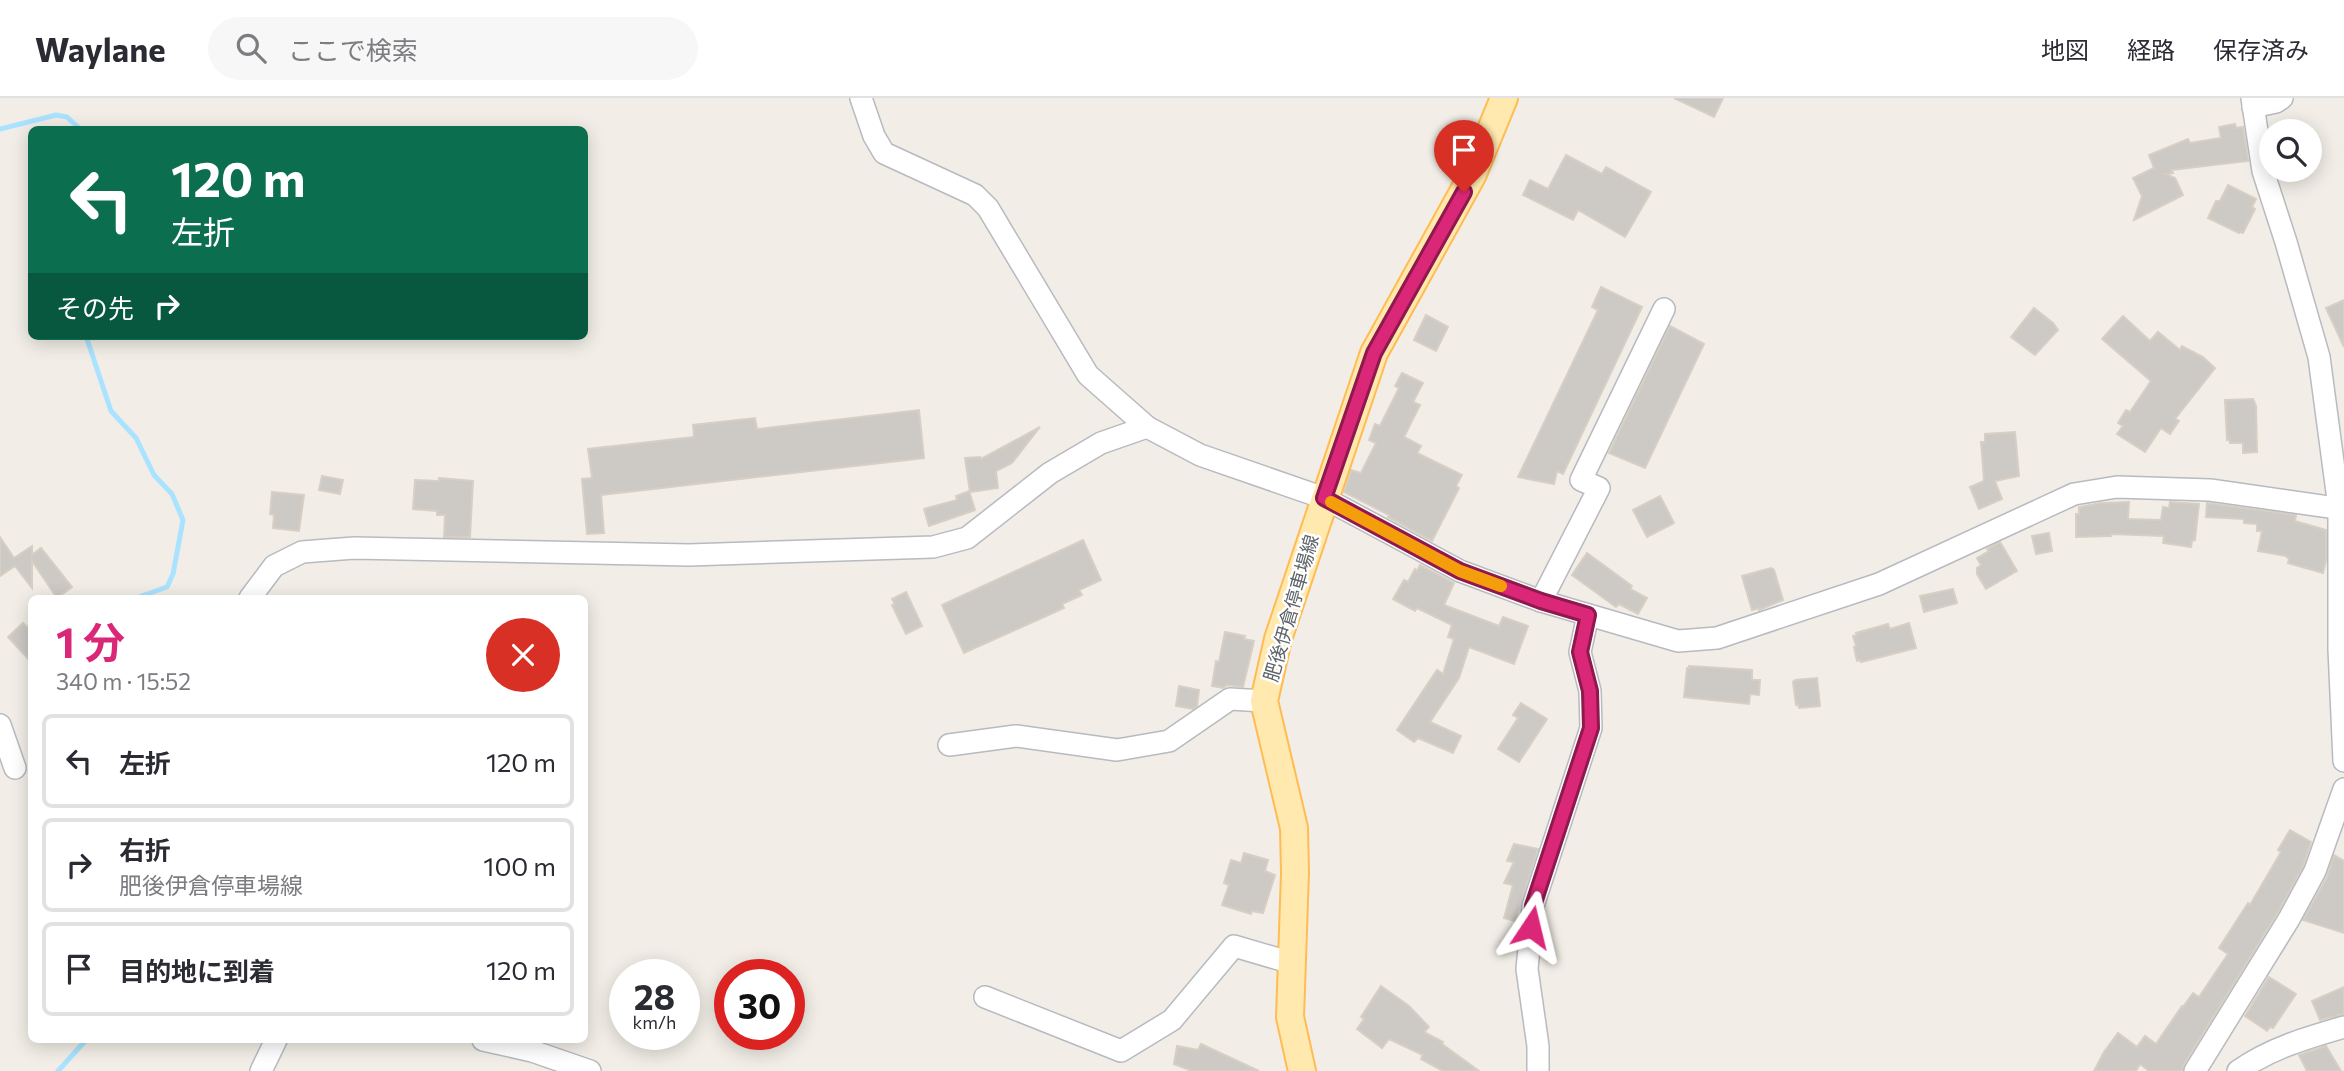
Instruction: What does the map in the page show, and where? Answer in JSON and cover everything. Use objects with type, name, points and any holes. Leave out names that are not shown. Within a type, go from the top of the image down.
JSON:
[{"type":"main road","name":"肥後伊倉停車場線","points":[[1302,1071],[1290,1017],[1294,828],[1264,701],[1278,639],[1374,353],[1472,176],[1504,98]]},
{"type":"street","points":[[861,98],[874,136],[884,153],[975,195],[988,208],[1088,375],[1147,427],[1200,455],[1324,498],[1460,571],[1541,601],[1678,641],[1717,638],[1879,584],[2074,494],[2117,487],[2210,490],[2342,508]]},
{"type":"street","points":[[2282,98],[2276,102],[2252,103],[2263,171],[2287,242],[2319,357],[2342,508],[2339,649],[2344,761]]},
{"type":"street","points":[[1541,601],[1599,488],[1581,480],[1664,309]]},
{"type":"street","points":[[252,595],[274,566],[302,552],[354,548],[689,555],[933,547],[967,538],[1051,473],[1101,443],[1147,427]]},
{"type":"street","points":[[1538,1071],[1538,1046],[1527,970],[1533,906],[1591,728],[1590,691],[1580,652],[1588,615]]},
{"type":"street","points":[[949,745],[1016,736],[1117,750],[1168,741],[1230,699],[1264,701]]},
{"type":"street","points":[[0,724],[16,769]]},
{"type":"street","points":[[2195,1071],[2289,919],[2315,871],[2344,789]]},
{"type":"street","points":[[985,998],[1121,1051],[1172,1020],[1234,946],[1292,963]]},
{"type":"street","points":[[2238,1071],[2290,1042],[2344,1027]]},
{"type":"street","points":[[261,1071],[275,1043]]},
{"type":"street","points":[[496,1043],[532,1051],[590,1071]]},
{"type":"building","points":[[1674,98],[1723,98],[1714,117]]},
{"type":"building","points":[[2235,124],[2236,128],[2243,127],[2248,161],[2171,170],[2173,173],[2166,174],[2175,178],[2183,195],[2134,220],[2142,196],[2133,178],[2154,168],[2149,155],[2188,139],[2190,143],[2221,138],[2219,127]]},
{"type":"building","points":[[1566,155],[1602,174],[1606,167],[1651,192],[1625,237],[1578,210],[1573,220],[1523,195],[1530,180],[1548,189]]},
{"type":"building","points":[[2228,185],[2256,199],[2252,207],[2255,209],[2243,233],[2208,218]]},
{"type":"building","points":[[1601,287],[1642,307],[1563,474],[1557,471],[1554,484],[1518,477],[1598,310],[1592,307]]},
{"type":"building","points":[[2344,300],[2344,347],[2326,308]]},
{"type":"building","points":[[2034,308],[2058,330],[2035,355],[2011,337]]},
{"type":"building","points":[[1426,315],[1448,327],[1436,351],[1414,340]]},
{"type":"building","points":[[2123,316],[2150,341],[2158,332],[2180,350],[2182,346],[2203,357],[2215,368],[2175,419],[2179,421],[2170,434],[2161,428],[2145,452],[2117,434],[2123,426],[2118,423],[2126,410],[2130,412],[2151,381],[2102,339]]},
{"type":"building","points":[[1670,326],[1704,344],[1645,468],[1609,453]]},
{"type":"building","points":[[1402,373],[1423,383],[1413,402],[1420,405],[1404,437],[1421,446],[1417,453],[1462,475],[1456,486],[1459,488],[1432,541],[1344,492],[1351,470],[1361,473],[1376,443],[1369,440],[1375,424],[1380,426],[1399,388],[1395,386]]},
{"type":"building","points":[[2253,399],[2256,406],[2257,452],[2243,453],[2243,443],[2230,443],[2229,439],[2227,440],[2225,400]]},
{"type":"building","points":[[919,410],[924,458],[601,495],[604,533],[587,534],[582,479],[592,478],[588,449],[694,437],[693,425],[755,418],[757,429]]},
{"type":"building","points":[[1040,427],[1012,463],[996,471],[998,488],[970,492],[965,458],[981,459]]},
{"type":"building","points":[[2015,432],[2019,476],[1995,481],[2002,499],[1979,509],[1970,487],[1984,481],[1981,442],[1985,442],[1985,434]]},
{"type":"building","points":[[322,476],[343,480],[340,494],[319,490]]},
{"type":"building","points":[[439,478],[473,481],[470,537],[444,537],[445,515],[437,515],[437,511],[413,509],[415,480],[439,481]]},
{"type":"building","points":[[969,491],[975,510],[929,526],[924,509],[957,500],[956,496]]},
{"type":"building","points":[[272,492],[304,495],[299,531],[273,528],[274,515],[270,514]]},
{"type":"building","points":[[1660,496],[1674,523],[1647,537],[1633,510]]},
{"type":"building","points":[[2129,502],[2128,519],[2161,520],[2163,507],[2169,508],[2170,502],[2199,504],[2195,540],[2192,541],[2191,547],[2163,543],[2164,536],[2111,534],[2076,537],[2076,514],[2079,514],[2079,507]]},
{"type":"building","points":[[2207,503],[2296,515],[2295,521],[2326,530],[2326,561],[2323,573],[2288,563],[2286,556],[2258,551],[2262,531],[2257,531],[2257,524],[2244,523],[2244,519],[2206,517]]},
{"type":"building","points":[[2049,533],[2052,551],[2036,554],[2032,536]]},
{"type":"building","points":[[0,537],[14,558],[32,546],[32,555],[41,548],[72,587],[61,595],[55,595],[32,561],[32,588],[15,566],[0,576]]},
{"type":"building","points":[[1083,540],[1101,580],[1079,590],[1082,595],[1062,604],[1064,608],[964,653],[942,605]]},
{"type":"building","points":[[2000,542],[2017,571],[1986,589],[1977,574],[1977,568],[1981,565],[1977,558]]},
{"type":"building","points":[[1587,553],[1632,586],[1630,589],[1647,598],[1638,614],[1619,604],[1616,607],[1572,575]]},
{"type":"building","points":[[1420,565],[1454,583],[1444,605],[1499,626],[1503,617],[1528,626],[1514,664],[1469,647],[1459,678],[1430,722],[1461,736],[1453,753],[1418,738],[1414,742],[1397,730],[1437,670],[1443,674],[1454,639],[1448,637],[1452,625],[1417,608],[1415,611],[1393,599],[1404,580],[1408,582]]},
{"type":"building","points":[[1771,568],[1774,570],[1783,600],[1759,610],[1752,610],[1742,576]]},
{"type":"building","points":[[1953,589],[1957,603],[1924,612],[1920,596]]},
{"type":"building","points":[[906,592],[922,626],[906,634],[892,605],[895,604],[892,599]]},
{"type":"building","points":[[23,623],[28,628],[28,659],[8,637]]},
{"type":"building","points":[[1909,623],[1916,648],[1857,661],[1853,636],[1857,635],[1856,633],[1888,624],[1890,629]]},
{"type":"building","points":[[1225,632],[1245,636],[1244,639],[1254,641],[1243,687],[1212,686]]},
{"type":"building","points":[[1689,666],[1752,670],[1752,680],[1760,680],[1759,695],[1750,694],[1749,704],[1684,697]]},
{"type":"building","points":[[1817,678],[1820,706],[1799,708],[1798,704],[1796,705],[1793,682]]},
{"type":"building","points":[[1179,686],[1199,690],[1197,706],[1193,709],[1176,706]]},
{"type":"building","points":[[1521,703],[1547,719],[1519,762],[1498,749],[1518,718],[1513,715]]},
{"type":"building","points":[[2290,830],[2311,842],[2303,866],[2182,1071],[2149,1071],[2140,1064],[2136,1071],[2094,1071],[2118,1033],[2137,1047],[2145,1036],[2156,1044],[2193,993],[2199,997],[2228,954],[2219,948],[2248,903],[2250,905],[2281,852],[2278,850]]},
{"type":"building","points":[[1514,844],[1538,849],[1515,921],[1504,918],[1513,885],[1504,883],[1514,862],[1507,861]]},
{"type":"building","points":[[1244,853],[1268,860],[1265,871],[1275,875],[1263,913],[1252,911],[1251,914],[1222,905],[1229,885],[1224,883],[1231,860],[1241,863]]},
{"type":"building","points":[[2334,855],[2344,861],[2344,933],[2303,920],[2327,877]]},
{"type":"building","points":[[2269,977],[2296,994],[2273,1028],[2270,1027],[2267,1031],[2245,1016]]},
{"type":"building","points":[[1381,986],[1409,1006],[1429,1027],[1424,1032],[1443,1042],[1442,1044],[1479,1071],[1443,1071],[1421,1059],[1423,1055],[1389,1039],[1382,1048],[1357,1029],[1364,1019],[1361,1017]]},
{"type":"building","points":[[2344,987],[2344,1014],[2320,1020],[2312,1001]]},
{"type":"building","points":[[1201,1044],[1259,1071],[1192,1071],[1174,1064],[1177,1046],[1198,1050]]},
{"type":"building","points":[[2326,1046],[2341,1071],[2307,1071],[2299,1055]]},
{"type":"waterway","points":[[0,129],[56,115],[67,117],[77,126]]},
{"type":"waterway","points":[[87,340],[111,411],[136,438],[154,475],[172,494],[183,520],[173,574],[167,587],[144,595]]},
{"type":"waterway","points":[[58,1071],[83,1043]]},
{"type":"slow traffic","points":[[1331,502],[1460,571],[1501,586]]},
{"type":"route","points":[[1464,192],[1374,353],[1324,498],[1460,571],[1588,615],[1580,652],[1590,691],[1591,728],[1533,906],[1531,927]]}]
